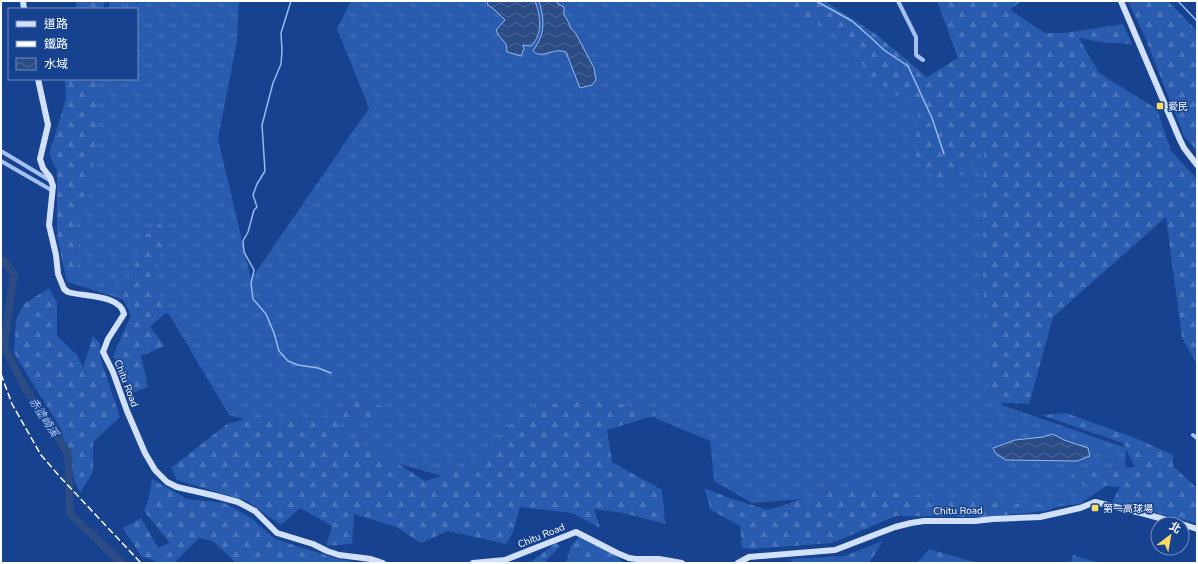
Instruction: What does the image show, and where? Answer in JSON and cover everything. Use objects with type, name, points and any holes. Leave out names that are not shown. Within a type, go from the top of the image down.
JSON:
[{"type":"street","points":[[898,1],[916,37],[916,55],[923,60]]},
{"type":"street","points":[[1122,1],[1180,140],[1197,165]]},
{"type":"street","name":"Chitu Road","points":[[38,80],[48,125],[40,159],[43,168],[50,177],[53,192],[49,225],[56,255],[58,274],[64,289],[68,292],[73,294],[100,297],[119,305],[123,309],[124,314],[108,339],[103,352],[113,372],[126,411],[145,453],[155,470],[177,488],[238,502],[255,511],[277,533],[313,544],[327,551],[371,559],[383,563]]},
{"type":"street","points":[[1,151],[51,181]]},
{"type":"street","points":[[1,161],[53,192]]},
{"type":"street","name":"Chitu Road","points":[[738,563],[749,557],[835,550],[895,527],[924,521],[975,521],[1040,518],[1080,508],[1095,502],[1152,516]]},
{"type":"street","name":"Chitu Road","points":[[473,563],[505,560],[576,532],[629,558],[659,559],[682,563]]},
{"type":"green space","points":[[77,1],[105,1],[103,8],[75,8]]},
{"type":"green space","points":[[110,1],[239,1],[237,41],[218,139],[251,279],[369,108],[337,29],[351,1],[795,1],[992,131],[1002,405],[1126,448],[1125,473],[1080,504],[1041,508],[868,494],[752,503],[714,481],[710,441],[643,413],[459,481],[229,415],[169,314],[68,282],[63,252],[91,80],[138,80],[138,8],[108,8]]},
{"type":"green space","points":[[779,1],[825,1],[877,35],[927,77],[958,58],[937,1],[1021,1],[1010,10],[1045,33],[1065,33],[1123,24],[1132,44],[1100,42],[1079,38],[1099,73],[1157,109],[1171,151],[1197,179],[1197,365],[1182,338],[1166,217],[1053,317],[1029,404],[989,402],[983,275],[984,141],[967,173],[942,182],[915,159],[919,111],[868,75],[852,44]]},
{"type":"green space","points":[[1128,1],[1168,1],[1197,31],[1197,151],[1184,136],[1144,35]]},
{"type":"green space","points":[[65,80],[95,80],[98,124],[89,195],[74,222],[80,254],[75,270],[67,283],[57,236],[57,171],[49,154],[66,99]]},
{"type":"green space","points":[[162,222],[166,232],[152,287],[171,308],[150,327],[165,346],[141,356],[148,387],[132,393],[113,356],[131,315],[116,285],[132,272],[142,238]]},
{"type":"green space","points":[[49,288],[57,302],[57,336],[77,355],[83,368],[93,336],[100,343],[100,357],[120,417],[93,442],[93,472],[80,493],[75,482],[61,429],[14,353],[16,320],[24,304]]},
{"type":"green space","points":[[354,399],[393,409],[378,420],[338,418],[339,435],[374,448],[425,481],[474,466],[516,419],[537,404],[606,401],[663,413],[607,430],[612,462],[662,490],[665,524],[623,513],[594,509],[600,528],[572,513],[520,507],[513,532],[506,544],[448,531],[421,543],[396,527],[354,514],[352,544],[326,546],[332,526],[300,508],[281,525],[247,501],[177,480],[171,468],[227,424],[257,416],[310,424]]},
{"type":"green space","points":[[1066,413],[1135,438],[1173,455],[1173,466],[1197,488],[1197,523],[1190,521],[1190,516],[1169,516],[1112,502],[1120,487],[1070,483],[1074,471],[1135,467],[1123,443],[1041,415]]},
{"type":"green space","points":[[152,479],[187,499],[224,503],[250,517],[275,539],[335,558],[359,563],[236,563],[213,541],[199,538],[174,563],[161,563],[141,556],[123,528],[141,518],[158,548],[170,543],[144,511],[149,498]]},
{"type":"green space","points":[[704,488],[732,499],[768,510],[831,490],[890,492],[1043,506],[1065,504],[1046,511],[986,517],[896,516],[832,543],[753,549],[742,548],[740,526],[711,510]]},
{"type":"green space","points":[[579,537],[613,554],[624,563],[566,563],[571,546]]},
{"type":"green space","points":[[883,541],[869,563],[794,563],[789,559],[844,556]]},
{"type":"green space","points":[[556,543],[560,546],[544,563],[533,563],[532,561]]},
{"type":"green space","points":[[929,549],[978,563],[917,563]]},
{"type":"green space","points":[[1073,555],[1099,563],[1071,563]]},
{"type":"water","points":[[486,1],[535,1],[540,19],[538,36],[531,46],[523,45],[524,49],[521,56],[507,52],[506,44],[496,30],[505,20],[488,5]]},
{"type":"water","points":[[539,1],[556,1],[564,7],[564,15],[594,68],[596,80],[592,85],[580,88],[566,52],[557,51],[540,54],[533,51],[540,39],[543,27]]},
{"type":"water","points":[[1053,434],[1064,440],[1088,448],[1090,456],[1077,461],[1006,460],[996,454],[993,448],[1015,440],[1043,437]]},
{"type":"waterway","points":[[291,1],[281,33],[281,64],[273,83],[262,125],[265,171],[257,184],[253,195],[257,207],[254,210],[248,232],[243,241],[244,252],[254,270],[251,283],[253,299],[266,314],[274,333],[279,351],[288,361],[298,365],[318,368],[331,373]]},
{"type":"waterway","points":[[816,1],[852,21],[884,50],[908,66],[932,118],[944,154]]},
{"type":"waterway","points":[[1178,1],[1197,21]]},
{"type":"waterway","name":"赤塗崎溪","points":[[1,258],[14,273],[4,347],[26,390],[68,453],[70,514],[122,563]]},
{"type":"railway","points":[[1,374],[12,404],[41,455],[141,563]]},
{"type":"place","name":"愛民","points":[[1160,106]]},
{"type":"place","name":"第一高球場","points":[[1095,508]]}]
